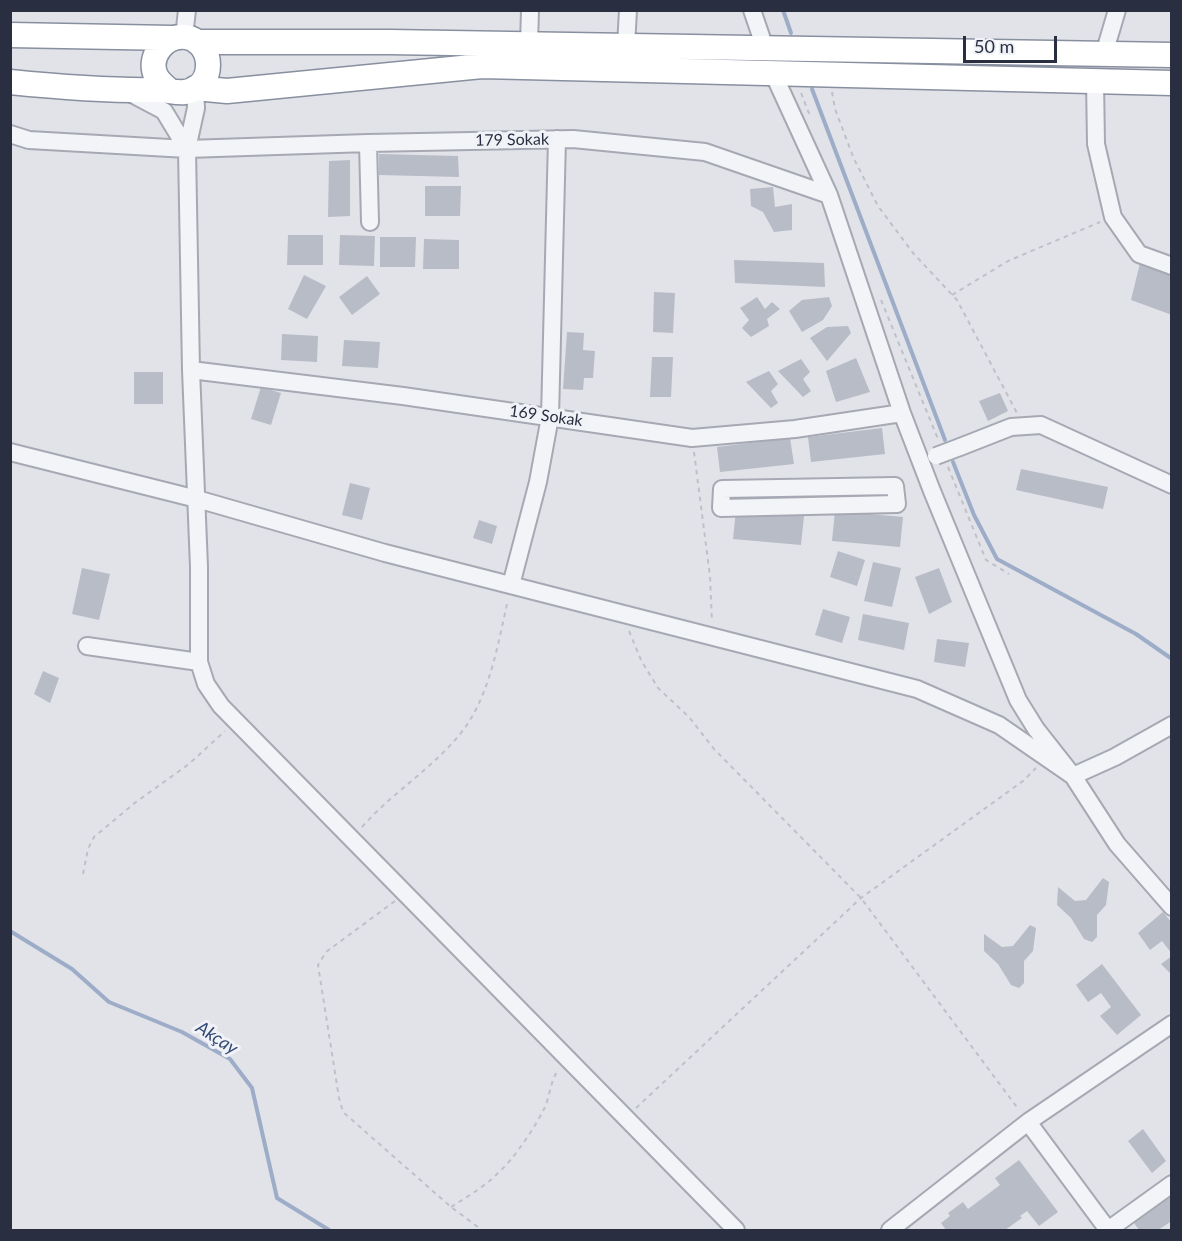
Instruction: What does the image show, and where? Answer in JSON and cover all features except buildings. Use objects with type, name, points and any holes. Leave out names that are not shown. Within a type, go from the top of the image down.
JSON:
[{"type":"highway","points":[[10,36],[1172,56]]},
{"type":"highway","points":[[10,82],[126,91],[166,100],[202,83],[209,66],[204,48],[184,39],[164,43],[158,50],[154,67],[166,100]]},
{"type":"highway","points":[[195,88],[227,91],[482,66],[1172,83]]},
{"type":"street","points":[[184,39],[188,10]]},
{"type":"street","points":[[529,44],[530,10]]},
{"type":"street","points":[[626,46],[628,10]]},
{"type":"street","points":[[752,10],[765,48]]},
{"type":"street","points":[[1104,54],[1117,10]]},
{"type":"street","points":[[773,73],[829,195],[902,413],[935,454],[1018,700],[1036,729],[1073,776],[1117,844],[1172,907]]},
{"type":"street","points":[[1095,81],[1096,144],[1113,217],[1139,254],[1172,266]]},
{"type":"street","points":[[195,88],[196,108],[187,149],[190,370],[197,499],[199,662],[206,684],[221,706],[736,1230]]},
{"type":"street","points":[[194,116],[203,106],[227,91]]},
{"type":"street","points":[[166,100],[187,149]]},
{"type":"street","name":"179 Sokak","points":[[10,134],[29,140],[187,149],[573,139],[705,152],[829,195]]},
{"type":"street","points":[[511,585],[538,482],[550,417],[557,140]]},
{"type":"street","points":[[368,143],[370,222]]},
{"type":"street","name":"169 Sokak","points":[[190,370],[403,396],[692,438],[795,429],[902,413]]},
{"type":"street","points":[[935,454],[1011,427],[1041,425],[1172,485]]},
{"type":"street","points":[[10,452],[197,499],[385,553],[916,689],[999,725],[1073,776]]},
{"type":"street","points":[[895,486],[897,504],[721,508],[722,489],[895,486]]},
{"type":"street","points":[[87,646],[199,662]]},
{"type":"street","points":[[1073,776],[1115,757],[1172,725]]},
{"type":"street","points":[[890,1230],[1028,1122],[1172,1024]]},
{"type":"street","points":[[1028,1122],[1108,1230],[1172,1184]]},
{"type":"path","points":[[829,74],[835,109],[854,159],[878,206],[913,253],[957,300],[1015,406],[1021,427]]},
{"type":"path","points":[[799,86],[811,119]]},
{"type":"path","points":[[952,295],[1008,261],[1113,217]]},
{"type":"path","points":[[877,291],[935,454],[986,560],[1009,574]]},
{"type":"path","points":[[692,438],[710,576],[712,637]]},
{"type":"path","points":[[352,839],[391,799],[439,757],[457,738],[471,718],[482,698],[511,585]]},
{"type":"path","points":[[625,615],[641,660],[658,688],[689,717],[714,749],[861,898],[1028,1122]]},
{"type":"path","points":[[82,874],[88,849],[94,837],[136,802],[189,764],[236,721]]},
{"type":"path","points":[[626,1118],[861,898],[1023,781],[1047,758]]},
{"type":"path","points":[[404,891],[393,903],[326,952],[318,965],[339,1098],[343,1112],[451,1207],[482,1230]]},
{"type":"path","points":[[451,1207],[498,1174],[529,1135],[545,1107],[554,1076],[566,1057]]},
{"type":"waterway","points":[[783,10],[791,33]]},
{"type":"waterway","points":[[812,89],[945,440]]},
{"type":"waterway","points":[[953,462],[974,515],[997,559],[1136,634],[1172,659]]},
{"type":"waterway","name":"Akçay","points":[[10,931],[72,969],[109,1002],[182,1032],[230,1059],[252,1088],[277,1198],[329,1230]]}]
